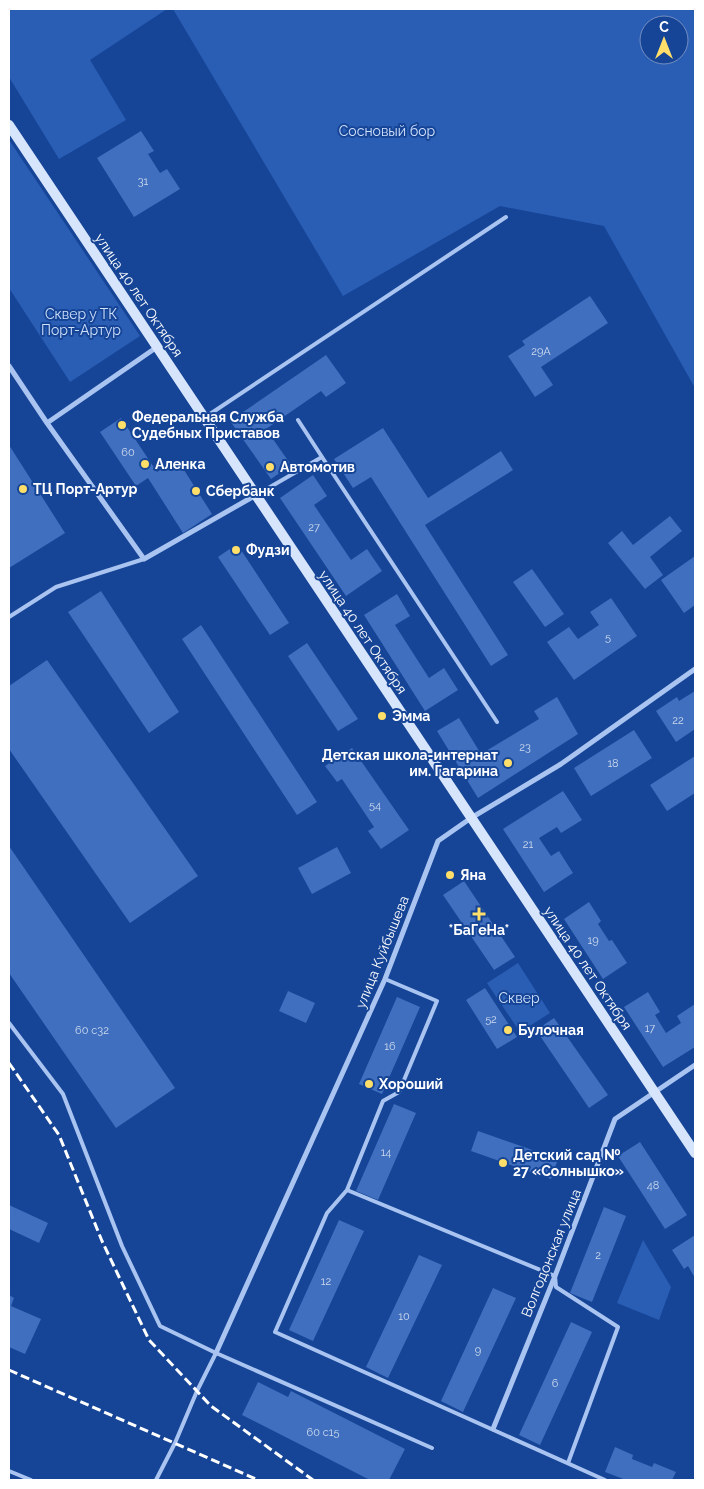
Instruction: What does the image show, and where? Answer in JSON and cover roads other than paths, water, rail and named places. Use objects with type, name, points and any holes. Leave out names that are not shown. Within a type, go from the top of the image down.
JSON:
[{"type":"main road","name":"улица 40 лет Октября","points":[[9,125],[695,1153]]},
{"type":"street","points":[[46,423],[157,346]]},
{"type":"street","points":[[9,366],[46,423],[144,559],[256,495]]},
{"type":"street","name":"улица Куйбышева","points":[[216,1353],[384,979],[438,841],[471,818],[561,764],[695,669]]},
{"type":"street","name":"Волгодонская улица","points":[[492,1429],[555,1276],[615,1119],[695,1065]]},
{"type":"lane","points":[[204,418],[506,217]]},
{"type":"lane","points":[[298,420],[497,722]]},
{"type":"lane","points":[[256,495],[322,457]]},
{"type":"lane","points":[[9,617],[56,587],[144,559]]},
{"type":"lane","points":[[384,979],[437,1001],[398,1092],[383,1101],[347,1190],[327,1213],[275,1332],[605,1480]]},
{"type":"lane","points":[[9,1024],[63,1094],[122,1246],[160,1326],[216,1353],[432,1448]]},
{"type":"lane","points":[[347,1190],[555,1276],[556,1287],[618,1327],[568,1463]]},
{"type":"lane","points":[[156,1480],[216,1353]]},
{"type":"lane","points":[[9,1471],[31,1480]]},
{"type":"railway","points":[[9,1063],[59,1135],[102,1241],[149,1340],[211,1406],[313,1480]]},
{"type":"railway","points":[[9,1370],[258,1480]]},
{"type":"place","name":"Федеральная Служба Судебных Приставов","points":[[122,425]]},
{"type":"place","name":"Аленка","points":[[145,464]]},
{"type":"place","name":"Автомотив","points":[[270,467]]},
{"type":"place","name":"ТЦ Порт-Артур","points":[[23,489]]},
{"type":"place","name":"Сбербанк","points":[[196,491]]},
{"type":"place","name":"Фудзи","points":[[236,550]]},
{"type":"place","name":"Эмма","points":[[382,716]]},
{"type":"place","name":"Детская школа-интернат им. Гагарина","points":[[508,763]]},
{"type":"place","name":"Яна","points":[[450,875]]},
{"type":"place","name":"*БаГеНа*","points":[[479,914]]},
{"type":"place","name":"Булочная","points":[[508,1030]]},
{"type":"place","name":"Хороший","points":[[369,1084]]},
{"type":"place","name":"Детский сад № 27 «Солнышко»","points":[[503,1163]]},
{"type":"park label","name":"Сосновый бор","points":[[387,131]]},
{"type":"park label","name":"Сквер у ТК Порт-Артур","points":[[81,322]]},
{"type":"park label","name":"Сквер","points":[[519,998]]}]
